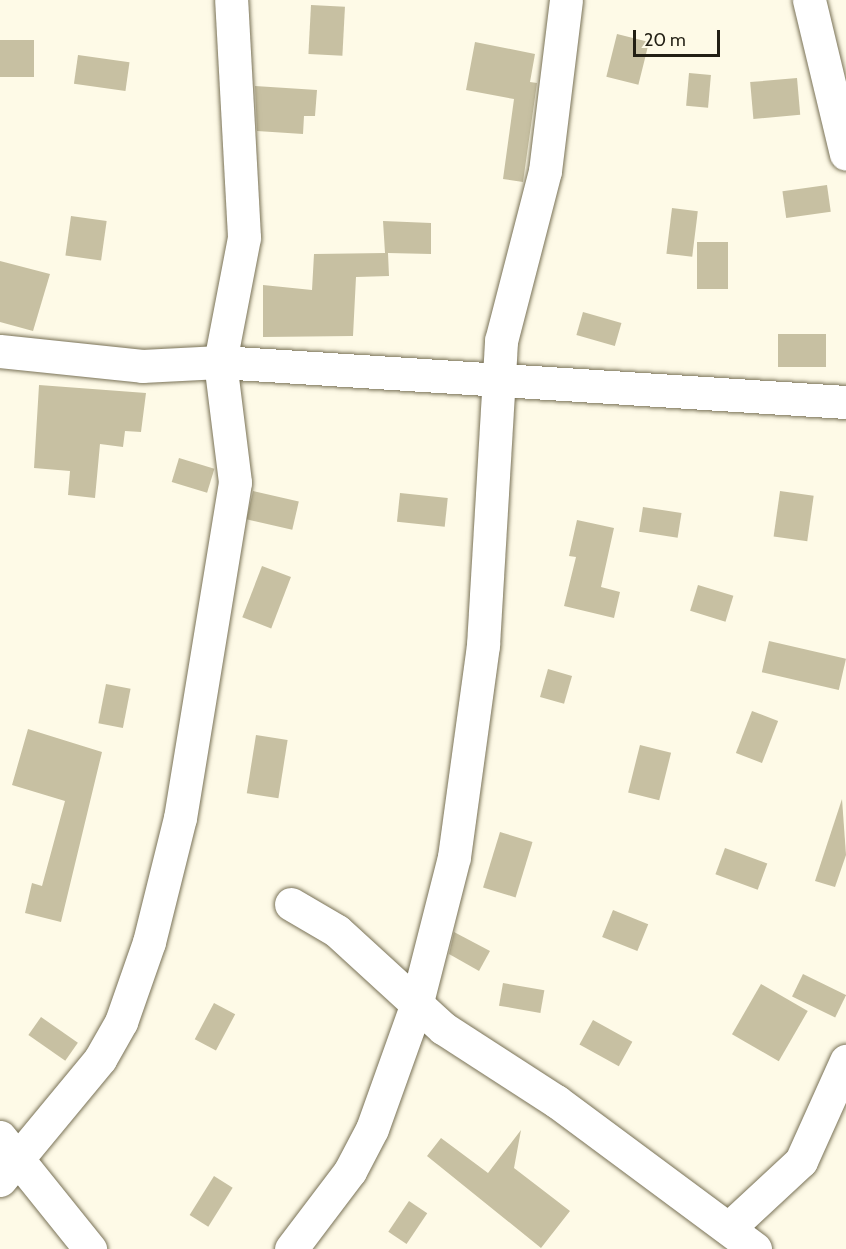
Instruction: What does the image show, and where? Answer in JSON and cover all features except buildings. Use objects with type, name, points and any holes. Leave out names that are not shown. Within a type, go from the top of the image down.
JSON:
[{"type":"street","points":[[90,1249],[5,1159],[100,1059],[121,1022],[149,942],[180,818],[235,482],[220,362],[244,237],[231,0]]},
{"type":"street","points":[[291,1249],[350,1171],[372,1128],[416,1006],[454,857],[470,760],[483,645],[501,341],[515,275],[545,171],[566,0]]},
{"type":"street","points":[[808,0],[846,154]]},
{"type":"street","points":[[820,48],[846,70]]},
{"type":"street","points":[[0,351],[142,366],[220,362],[846,402]]},
{"type":"street","points":[[291,904],[338,931],[416,1006],[730,1227],[755,1249]]},
{"type":"street","points":[[730,1227],[801,1161],[846,1061]]}]
